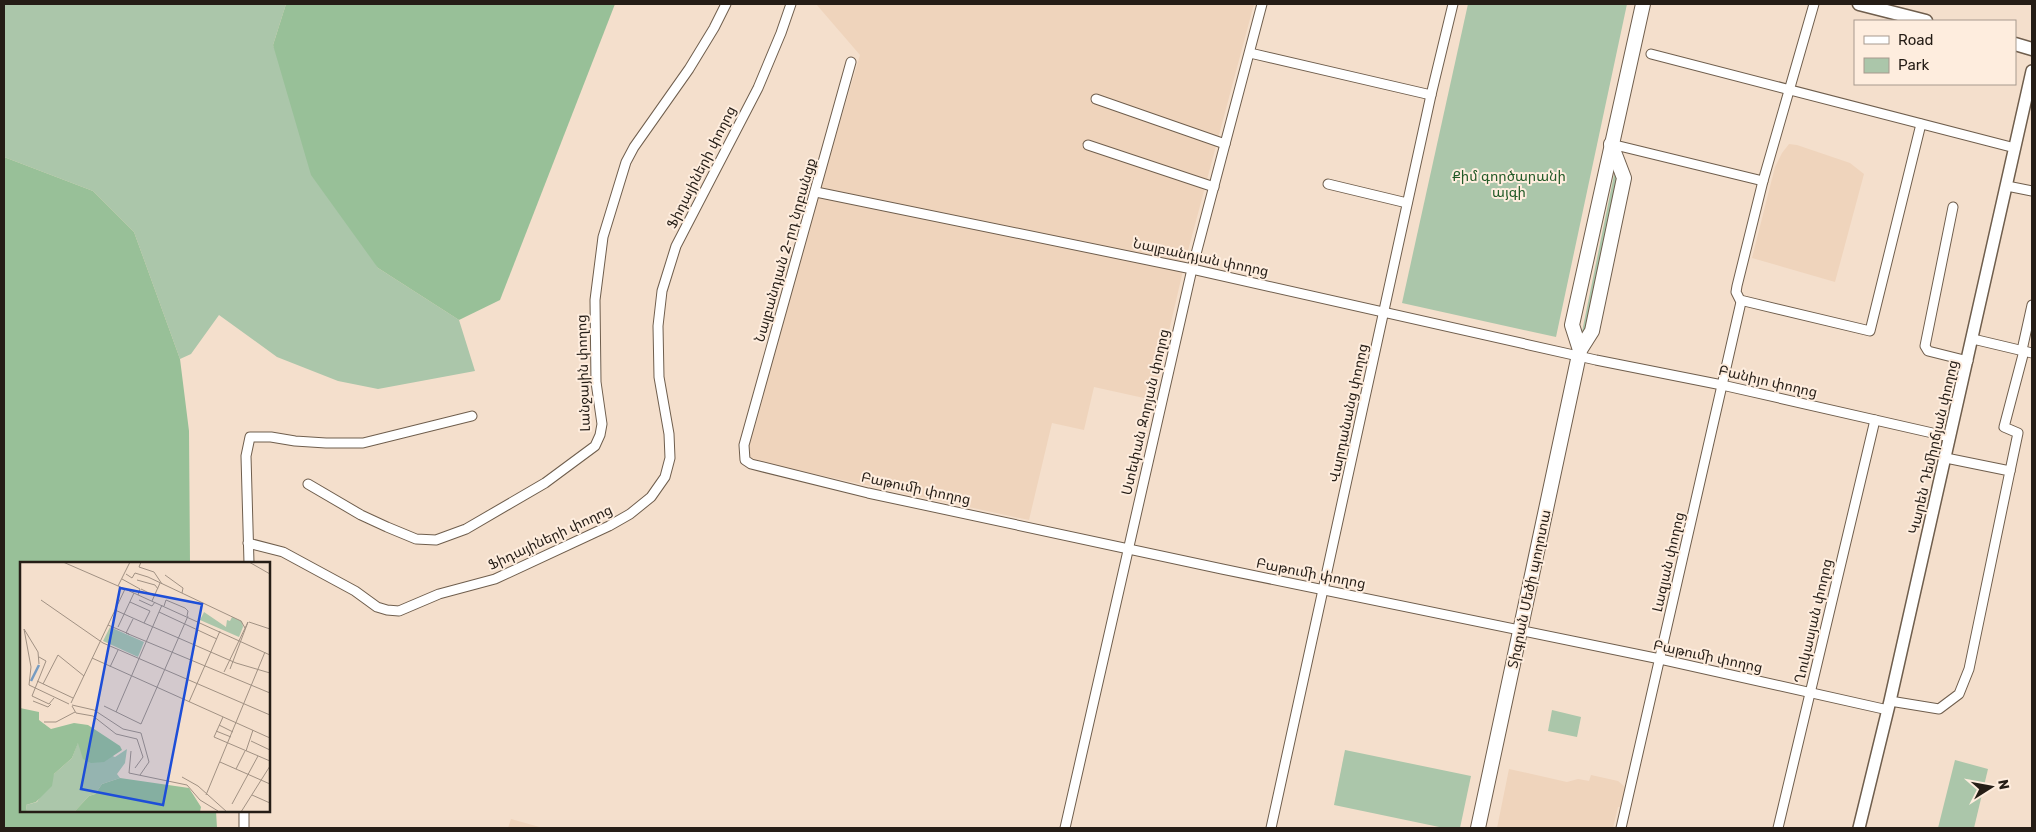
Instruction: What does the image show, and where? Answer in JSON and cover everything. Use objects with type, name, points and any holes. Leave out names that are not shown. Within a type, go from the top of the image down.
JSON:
[{"type":"main road","name":"Տիգրան Մեծի պողոտա","points":[[1579,353],[1572,325],[1643,4]]},
{"type":"main road","points":[[1859,4],[1922,20]]},
{"type":"main road","points":[[2016,44],[2032,49]]},
{"type":"main road","name":"Տիգրան Մեծի պողոտա","points":[[1478,828],[1579,353],[1592,331],[1624,178],[1611,144]]},
{"type":"street","name":"Լանջային փողոց","points":[[308,484],[361,515],[387,527],[416,539],[436,540],[466,529],[545,483],[595,446],[602,424],[596,382],[595,300],[603,237],[626,162],[634,147],[689,69],[726,4]]},
{"type":"street","name":"Ֆիդայիների փողոց","points":[[248,543],[283,552],[355,591],[377,607],[399,611],[439,594],[496,579],[609,526],[630,514],[651,497],[665,477],[670,458],[659,378],[658,326],[662,291],[676,246],[758,88],[791,4]]},
{"type":"street","name":"Ստեփան Զորյան փողոց","points":[[1065,828],[1192,268],[1262,4]]},
{"type":"street","name":"Վարդանանց փողոց","points":[[1271,828],[1325,589],[1407,203],[1453,4]]},
{"type":"street","name":"Լազյան փողոց","points":[[1621,828],[1741,302],[1737,296],[1737,286],[1763,181],[1814,4]]},
{"type":"street","points":[[1250,53],[1431,95]]},
{"type":"street","points":[[1651,54],[2015,148]]},
{"type":"street","name":"Նալբանդյան 2-րդ նրբանցք","points":[[744,445],[851,62]]},
{"type":"street","name":"Կարեն Դեմիրճյան փողոց","points":[[1859,828],[1946,458],[2032,70]]},
{"type":"street","points":[[1096,99],[1225,144]]},
{"type":"street","points":[[1741,302],[1870,331],[1921,124]]},
{"type":"street","points":[[1611,144],[1763,181]]},
{"type":"street","points":[[1088,145],[1214,187]]},
{"type":"street","points":[[1328,184],[1407,203]]},
{"type":"street","points":[[2007,186],[2032,192]]},
{"type":"street","name":"Նալբանդյան փողոց","points":[[816,192],[1192,268],[1384,312],[1579,353]]},
{"type":"street","points":[[1953,207],[1925,346],[1928,351],[1968,361]]},
{"type":"street","points":[[1973,339],[2026,351],[2032,305]]},
{"type":"street","name":"Բաթումի փողոց","points":[[744,445],[745,460],[751,464],[876,494],[1128,549],[1660,659],[1810,692],[1889,706],[1938,709],[1959,694],[1969,670],[2018,433],[2004,427],[2026,351]]},
{"type":"street","name":"Բանիյո փողոց","points":[[1579,353],[1950,437]]},
{"type":"street","points":[[249,562],[246,456],[250,437],[271,437],[326,443],[363,442],[472,416]]},
{"type":"street","name":"Ղուկասյան փողոց","points":[[1778,828],[1875,420]]},
{"type":"street","points":[[1946,458],[2010,471]]},
{"type":"street","points":[[244,812],[244,828]]},
{"type":"shaded area","points":[[816,4],[1254,4],[1185,262],[1153,400],[1094,387],[1084,430],[1052,423],[1029,520],[754,461],[747,452],[817,199],[860,55]]},
{"type":"shaded area","points":[[1789,144],[1850,163],[1864,174],[1835,282],[1752,258],[1775,167]]},
{"type":"shaded area","points":[[1509,769],[1567,782],[1578,779],[1589,781],[1591,775],[1618,781],[1625,787],[1621,807],[1618,807],[1613,828],[1497,828]]},
{"type":"shaded area","points":[[511,819],[543,828],[508,828]]},
{"type":"green space","points":[[4,4],[286,4],[273,45],[378,268],[459,320],[475,371],[378,389],[338,381],[277,357],[219,315],[191,354],[180,359],[134,232],[93,191],[4,157]]},
{"type":"green space","points":[[286,4],[615,4],[500,300],[459,320],[378,268],[311,175],[273,45]]},
{"type":"green space","name":"Քիմ գործարանի այգի","points":[[1468,4],[1627,4],[1556,337],[1402,303]]},
{"type":"green space","points":[[4,157],[93,191],[134,232],[180,359],[189,431],[190,562],[20,562],[20,812],[216,812],[217,828],[4,828]]},
{"type":"green space","points":[[1614,175],[1618,175],[1585,333],[1582,332]]},
{"type":"green space","points":[[1552,710],[1581,717],[1577,737],[1548,731]]},
{"type":"green space","points":[[1345,750],[1471,776],[1460,828],[1444,828],[1334,805]]},
{"type":"green space","points":[[1955,760],[1988,769],[1974,828],[1938,828]]}]
